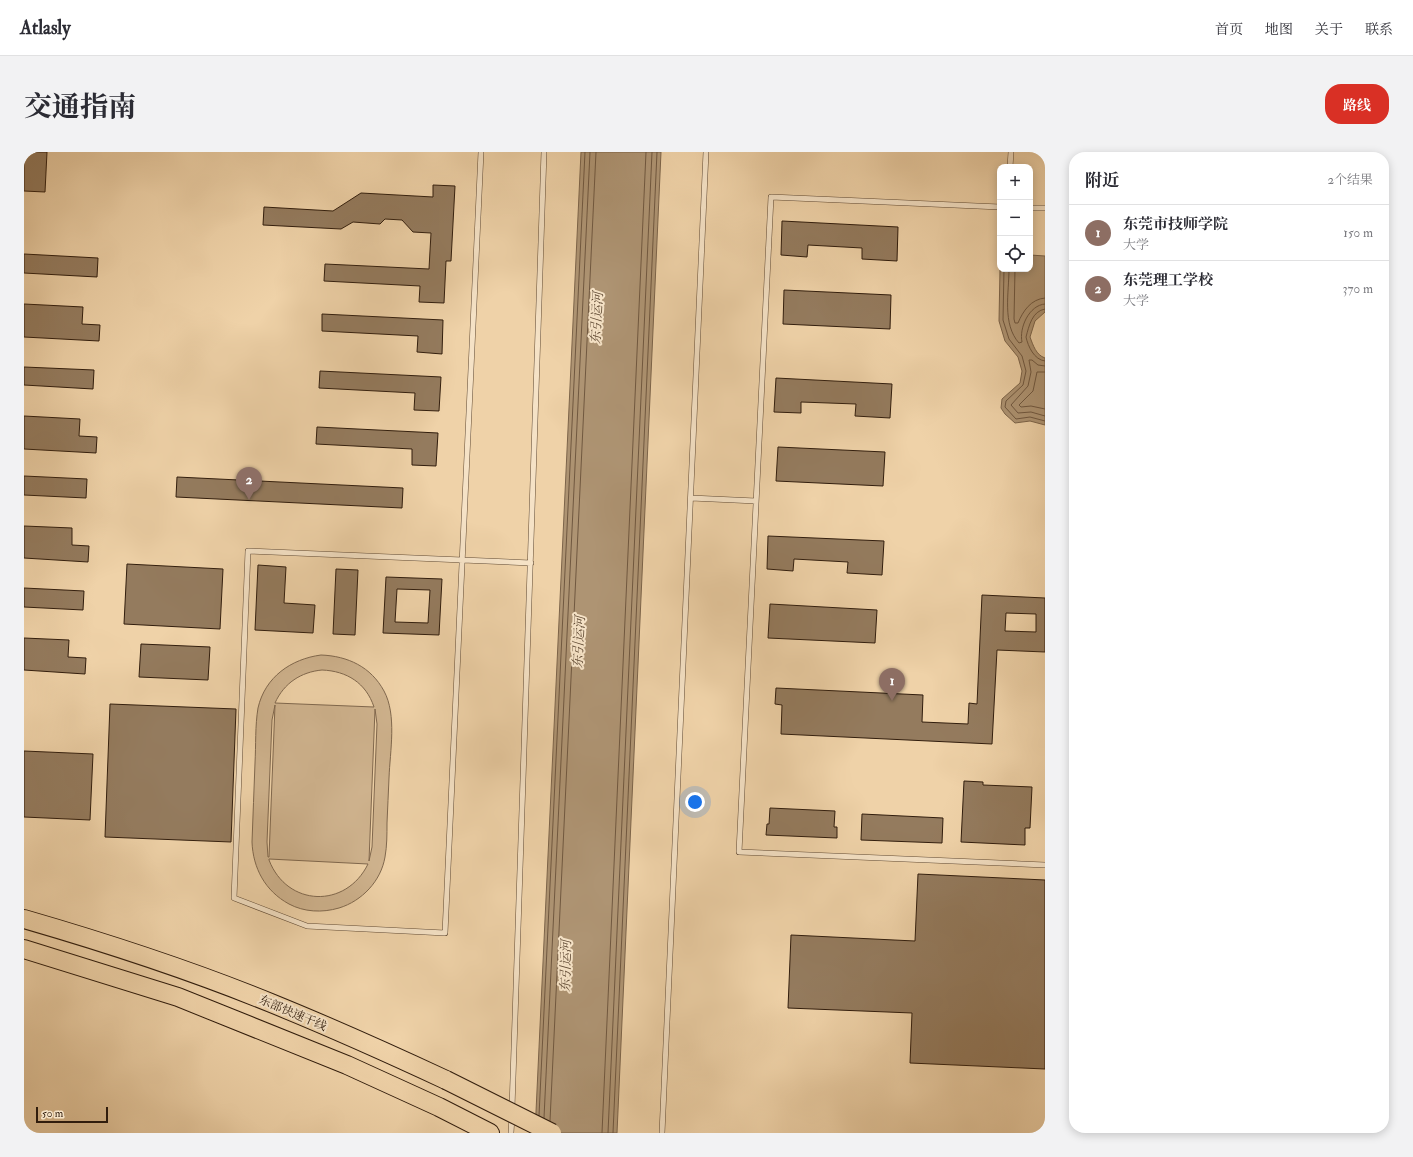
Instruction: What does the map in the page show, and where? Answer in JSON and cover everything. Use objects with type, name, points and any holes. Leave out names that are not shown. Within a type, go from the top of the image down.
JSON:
[{"type":"highway","name":"东部快速干线","points":[[24,919],[79,935],[176,967],[271,1003],[446,1080],[552,1133]]},
{"type":"highway","points":[[24,949],[178,997],[347,1065],[439,1107],[490,1133]]},
{"type":"lane","points":[[481,152],[462,561],[445,933],[307,926],[234,898],[248,551],[462,561],[531,563]]},
{"type":"lane","points":[[512,1133],[544,152]]},
{"type":"lane","points":[[662,1133],[706,152]]},
{"type":"lane","points":[[1010,164],[1011,152]]},
{"type":"lane","points":[[997,207],[770,197],[739,852],[1045,865]]},
{"type":"lane","points":[[1033,208],[1045,208]]},
{"type":"lane","points":[[691,498],[756,501]]},
{"type":"shaded area","points":[[321,655],[331,656],[358,664],[365,669],[379,683],[384,691],[388,701],[392,722],[387,844],[383,866],[375,882],[363,895],[347,905],[326,911],[313,911],[295,907],[281,899],[273,892],[267,886],[258,870],[252,842],[256,729],[258,708],[261,697],[273,679],[281,671],[290,665],[310,657]],"holes":[[[322,670],[340,673],[354,680],[366,691],[374,707],[275,703],[288,684],[300,676]],[[275,705],[268,857],[267,842],[272,720]],[[375,709],[377,724],[372,847],[369,861]],[[269,859],[368,864],[358,879],[346,889],[332,895],[317,896],[302,894],[289,887],[278,876]]]},
{"type":"water","name":"东引运河","points":[[581,152],[661,152],[617,1133],[535,1133]]},
{"type":"water","points":[[1033,255],[1045,256],[1045,312],[1035,321],[1030,337],[1039,355],[1045,358],[1045,425],[1030,421],[1015,423],[1001,408],[1002,399],[1020,383],[1022,371],[1018,357],[1005,341],[999,321],[1000,272],[1033,272]]},
{"type":"building","points":[[24,152],[47,152],[45,192],[24,191]]},
{"type":"building","points":[[433,185],[455,186],[451,261],[446,261],[444,303],[419,302],[420,286],[324,281],[325,264],[429,269],[431,233],[413,232],[402,220],[385,219],[380,224],[353,222],[341,229],[263,225],[264,207],[333,211],[361,193],[433,197]]},
{"type":"building","points":[[782,221],[898,227],[897,261],[862,259],[862,248],[808,245],[807,257],[781,255]]},
{"type":"building","points":[[24,254],[98,258],[97,277],[24,273]]},
{"type":"building","points":[[784,290],[891,295],[890,329],[783,324]]},
{"type":"building","points":[[24,304],[83,307],[82,324],[100,325],[99,341],[24,337]]},
{"type":"building","points":[[322,314],[443,320],[442,354],[417,352],[418,336],[322,331]]},
{"type":"building","points":[[24,367],[94,370],[93,389],[24,385]]},
{"type":"building","points":[[320,371],[441,377],[439,411],[414,410],[415,393],[319,388]]},
{"type":"building","points":[[776,378],[892,384],[890,418],[855,416],[856,404],[801,402],[801,413],[774,412]]},
{"type":"building","points":[[24,416],[80,419],[79,436],[97,437],[96,453],[24,449]]},
{"type":"building","points":[[317,427],[438,433],[436,466],[412,465],[412,449],[316,444]]},
{"type":"building","points":[[778,447],[885,452],[883,486],[776,481]]},
{"type":"building","points":[[24,476],[87,479],[86,498],[24,495]]},
{"type":"building","points":[[177,477],[403,488],[402,508],[176,497]]},
{"type":"building","points":[[24,526],[72,528],[72,545],[89,546],[88,562],[24,558]]},
{"type":"building","points":[[768,536],[884,541],[882,575],[847,573],[848,562],[794,559],[793,571],[767,569]]},
{"type":"building","points":[[127,564],[223,569],[220,629],[124,624]]},
{"type":"building","points":[[258,565],[286,567],[284,603],[315,605],[313,633],[255,630]]},
{"type":"building","points":[[336,569],[358,570],[355,635],[333,634]]},
{"type":"building","points":[[386,577],[442,579],[439,635],[383,633]],"holes":[[[397,589],[430,590],[428,623],[395,622]]]},
{"type":"building","points":[[24,588],[84,591],[83,610],[24,607]]},
{"type":"building","points":[[982,595],[1045,598],[1045,652],[997,650],[992,744],[781,734],[782,705],[775,704],[776,688],[923,695],[922,722],[968,724],[969,703],[977,704]],"holes":[[[1006,613],[1036,614],[1036,632],[1005,631]]]},
{"type":"building","points":[[770,604],[877,610],[875,643],[768,638]]},
{"type":"building","points":[[24,638],[69,640],[68,657],[86,658],[85,674],[24,670]]},
{"type":"building","points":[[141,644],[210,647],[208,680],[139,677]]},
{"type":"building","points":[[110,704],[236,709],[231,842],[105,837]]},
{"type":"building","points":[[24,751],[93,754],[90,820],[24,817]]},
{"type":"building","points":[[964,781],[983,782],[983,785],[1032,787],[1030,828],[1025,828],[1025,845],[961,842]]},
{"type":"building","points":[[770,808],[835,811],[834,827],[837,827],[837,838],[766,835],[767,824],[769,824]]},
{"type":"building","points":[[862,814],[943,818],[942,843],[861,840]]},
{"type":"building","points":[[918,874],[1045,880],[1045,1069],[910,1063],[912,1013],[788,1008],[791,935],[915,941]]},
{"type":"place","name":"东莞理工学校","points":[[249,500]]},
{"type":"place","name":"东莞市技师学院","points":[[892,701]]}]
